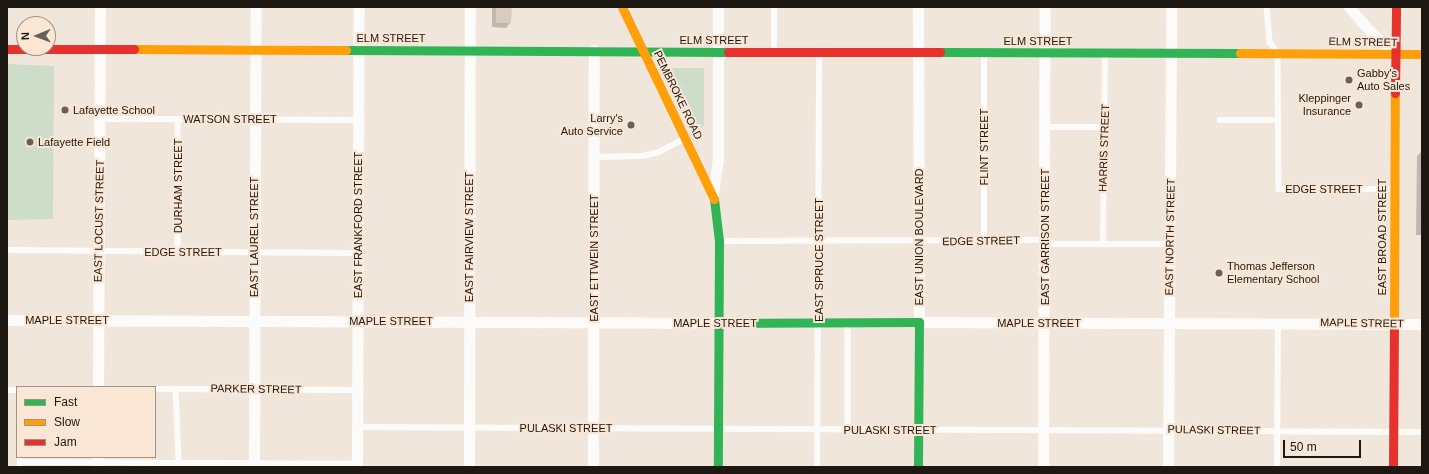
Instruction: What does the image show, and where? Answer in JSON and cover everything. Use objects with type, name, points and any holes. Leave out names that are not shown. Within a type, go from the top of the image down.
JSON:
[{"type":"street","name":"EAST LOCUST STREET","points":[[98,386],[101,50],[100,7]]},
{"type":"street","name":"EAST LAUREL STREET","points":[[254,465],[256,7]]},
{"type":"street","name":"EAST FRANKFORD STREET","points":[[357,466],[359,7]]},
{"type":"street","name":"EAST FAIRVIEW STREET","points":[[470,7],[470,467]]},
{"type":"street","name":"PEMBROKE ROAD","points":[[622,7],[713,194],[719,241],[718,467]]},
{"type":"street","points":[[713,194],[718,160],[718,7]]},
{"type":"street","name":"EAST UNION BOULEVARD","points":[[918,7],[918,467]]},
{"type":"street","name":"EAST GARRISON STREET","points":[[1043,467],[1045,323],[1045,7]]},
{"type":"street","name":"EAST NORTH STREET","points":[[1168,467],[1170,7]]},
{"type":"street","points":[[1349,7],[1370,32],[1395,54]]},
{"type":"street","name":"EAST BROAD STREET","points":[[1393,467],[1396,7]]},
{"type":"street","name":"ELM STREET","points":[[7,49],[470,51],[594,50],[644,53],[819,52],[919,54],[1105,52],[1422,54]]},
{"type":"street","name":"EAST ETTWEIN STREET","points":[[593,467],[594,50]]},
{"type":"street","name":"MAPLE STREET","points":[[7,320],[358,320],[719,323],[1169,322],[1422,324]]},
{"type":"lane","points":[[774,7],[774,52]]},
{"type":"lane","points":[[1220,120],[1278,120],[1278,53],[1270,42],[1267,7]]},
{"type":"lane","name":"EAST SPRUCE STREET","points":[[817,467],[819,52]]},
{"type":"lane","name":"HARRIS STREET","points":[[1103,244],[1103,127],[1105,52]]},
{"type":"lane","name":"FLINT STREET","points":[[984,53],[984,241]]},
{"type":"lane","name":"WATSON STREET","points":[[100,119],[359,120]]},
{"type":"lane","name":"DURHAM STREET","points":[[178,119],[178,252]]},
{"type":"lane","name":"EDGE STREET","points":[[1278,120],[1279,189],[1394,189]]},
{"type":"lane","points":[[1045,127],[1103,127]]},
{"type":"lane","points":[[594,157],[643,156],[659,152],[686,138]]},
{"type":"lane","name":"EDGE STREET","points":[[719,241],[819,243],[1045,240],[1054,244],[1170,244]]},
{"type":"lane","name":"EDGE STREET","points":[[7,250],[98,253],[358,253]]},
{"type":"lane","points":[[848,322],[848,430]]},
{"type":"lane","points":[[1277,467],[1278,323]]},
{"type":"lane","name":"PARKER STREET","points":[[156,389],[358,390]]},
{"type":"lane","points":[[176,389],[179,462]]},
{"type":"lane","name":"PULASKI STREET","points":[[357,427],[1422,432]]},
{"type":"lane","points":[[20,462],[179,462],[254,465],[357,466]]},
{"type":"green space","name":"Lafayette Field","points":[[7,64],[54,66],[53,219],[7,220]]},
{"type":"green space","points":[[665,68],[704,68],[704,125],[700,129],[693,128]]},
{"type":"building","points":[[496,7],[512,7],[511,23],[496,23]]},
{"type":"traffic: fast","points":[[346,50],[728,52]]},
{"type":"traffic: fast","points":[[940,52],[1240,53]]},
{"type":"traffic: fast","points":[[714,199],[719,241],[718,467]]},
{"type":"traffic: fast","points":[[719,323],[919,322],[918,467]]},
{"type":"traffic: slow","points":[[622,7],[714,199]]},
{"type":"traffic: slow","points":[[134,49],[346,50]]},
{"type":"traffic: slow","points":[[1240,53],[1422,54]]},
{"type":"traffic: slow","points":[[1394,323],[1395,93]]},
{"type":"traffic: jam","points":[[1395,93],[1396,7]]},
{"type":"traffic: jam","points":[[7,49],[134,49]]},
{"type":"traffic: jam","points":[[728,52],[940,52]]},
{"type":"traffic: jam","points":[[1393,467],[1394,323]]},
{"type":"place","name":"Gabby's Auto Sales","points":[[1349,80]]},
{"type":"place","name":"Kleppinger Insurance","points":[[1359,105]]},
{"type":"place","name":"Lafayette School","points":[[65,110]]},
{"type":"place","name":"Larry's Auto Service","points":[[631,125]]},
{"type":"place","name":"Lafayette Field","points":[[30,142]]},
{"type":"place","name":"Thomas Jefferson Elementary School","points":[[1219,273]]}]
